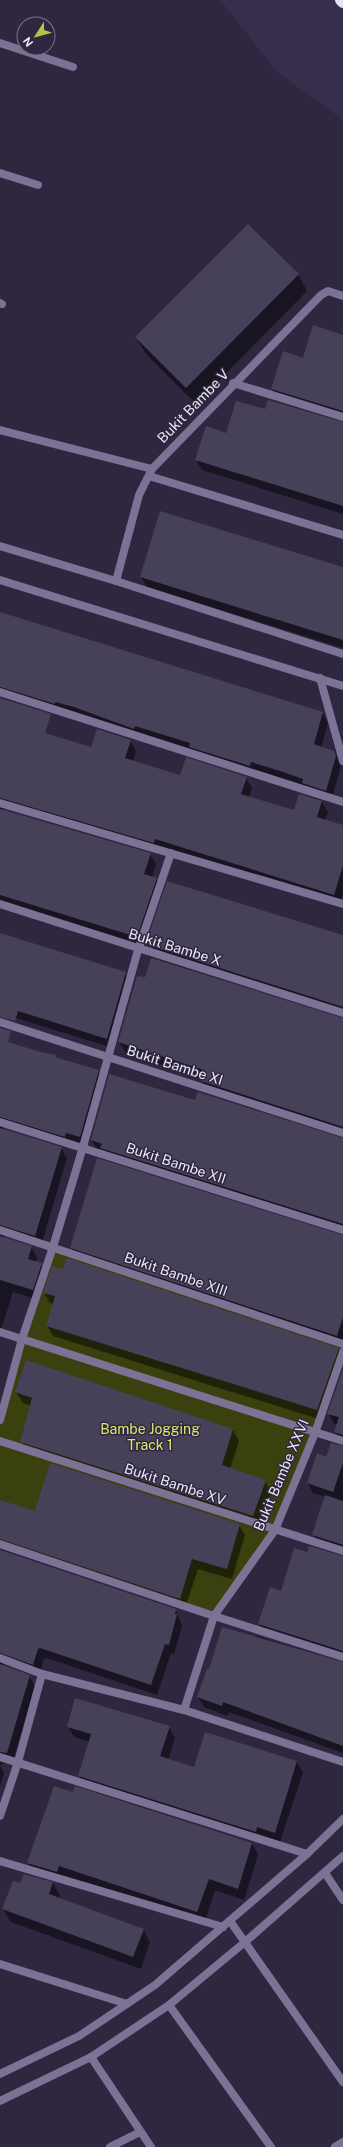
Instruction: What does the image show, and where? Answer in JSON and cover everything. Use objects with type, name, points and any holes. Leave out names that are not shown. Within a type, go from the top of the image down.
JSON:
[{"type":"street","points":[[0,43],[73,67]]},
{"type":"street","points":[[0,173],[38,185]]},
{"type":"street","name":"Bukit Bambe V","points":[[116,581],[140,495],[150,472],[233,383],[321,294],[328,292],[343,296]]},
{"type":"street","points":[[233,383],[343,417]]},
{"type":"street","points":[[0,430],[150,472],[343,535]]},
{"type":"street","points":[[0,546],[116,581],[343,654]]},
{"type":"street","points":[[0,580],[343,686]]},
{"type":"street","points":[[320,678],[343,761]]},
{"type":"street","points":[[0,692],[343,802]]},
{"type":"street","points":[[0,803],[343,904]]},
{"type":"street","points":[[0,1420],[22,1339],[53,1247],[84,1147],[107,1057],[138,950],[171,853]]},
{"type":"street","name":"Bukit Bambe X","points":[[0,904],[138,950],[343,1013]]},
{"type":"street","name":"Bukit Bambe XI","points":[[0,1022],[343,1133]]},
{"type":"street","name":"Bukit Bambe XII","points":[[0,1122],[84,1147],[343,1230]]},
{"type":"street","name":"Bukit Bambe XIII","points":[[0,1230],[343,1344]]},
{"type":"street","points":[[0,1332],[343,1441]]},
{"type":"street","name":"Bukit Bambe XXVI","points":[[184,1710],[214,1616],[275,1530],[315,1433],[343,1352]]},
{"type":"street","name":"Bukit Bambe XV","points":[[0,1441],[343,1551]]},
{"type":"street","points":[[0,1544],[214,1616],[343,1657]]},
{"type":"street","points":[[0,1658],[42,1674],[184,1710],[343,1762]]},
{"type":"street","points":[[0,1816],[18,1762],[42,1674]]},
{"type":"street","points":[[0,1757],[307,1854]]},
{"type":"street","points":[[0,2074],[79,2036],[155,1985],[307,1854],[343,1819]]},
{"type":"street","points":[[0,2102],[91,2057],[169,2004],[325,1874],[343,1856]]},
{"type":"street","points":[[0,1861],[223,1927]]},
{"type":"street","points":[[325,1874],[343,1900]]},
{"type":"street","points":[[230,1921],[343,2082]]},
{"type":"street","points":[[0,1964],[127,2004]]},
{"type":"street","points":[[169,2004],[271,2147]]},
{"type":"street","points":[[91,2057],[151,2147]]},
{"type":"street","points":[[0,2066],[10,2069]]},
{"type":"street","points":[[110,2147],[140,2132]]},
{"type":"street","points":[[335,2147],[343,2142]]},
{"type":"shaded area","points":[[220,0],[343,0],[343,120],[277,72]]},
{"type":"green space","name":"Bambe Jogging Track 1","points":[[53,1247],[343,1344],[343,1352],[275,1530],[214,1616],[0,1544],[0,1420]]},
{"type":"building","points":[[248,224],[299,274],[186,388],[135,337]]},
{"type":"building","points":[[313,325],[343,335],[343,411],[271,389],[283,351],[303,358]]},
{"type":"building","points":[[268,400],[343,422],[343,506],[195,460],[206,426],[226,433],[236,401],[265,409]]},
{"type":"building","points":[[160,511],[343,567],[343,640],[140,577]]},
{"type":"building","points":[[0,612],[323,712],[314,744],[334,751],[336,756],[326,791],[302,783],[303,779],[280,771],[251,762],[250,766],[189,747],[190,743],[135,726],[134,729],[74,707],[55,702],[55,704],[0,687]]},
{"type":"building","points":[[0,698],[51,714],[45,733],[91,747],[97,729],[131,740],[125,758],[180,775],[186,757],[247,777],[241,794],[294,810],[299,794],[322,801],[317,817],[343,825],[343,865],[334,895],[155,839],[154,843],[0,798]]},
{"type":"building","points":[[0,809],[151,853],[144,874],[157,878],[137,937],[0,895]]},
{"type":"building","points":[[167,881],[343,935],[343,1007],[154,947],[156,943],[147,940]]},
{"type":"building","points":[[0,933],[126,972],[107,1039],[18,1011],[15,1021],[0,1017]]},
{"type":"building","points":[[151,958],[343,1018],[343,1127],[201,1081],[204,1070],[118,1042],[137,976],[145,977]]},
{"type":"building","points":[[0,1028],[11,1031],[8,1042],[56,1055],[55,1057],[99,1070],[80,1137],[66,1133],[65,1137],[0,1117]]},
{"type":"building","points":[[109,1074],[195,1100],[198,1092],[343,1138],[343,1224],[100,1148],[102,1144],[91,1140]]},
{"type":"building","points":[[0,1128],[62,1147],[35,1236],[0,1225]]},
{"type":"building","points":[[97,1158],[343,1235],[343,1317],[337,1336],[70,1248]]},
{"type":"building","points":[[0,1236],[32,1246],[28,1259],[42,1263],[33,1290],[0,1280]]},
{"type":"building","points":[[67,1258],[339,1348],[317,1410],[46,1326],[55,1296],[43,1293],[52,1266],[63,1269]]},
{"type":"building","points":[[26,1360],[233,1429],[222,1465],[266,1480],[253,1516],[20,1442],[32,1398],[15,1392]]},
{"type":"building","points":[[343,1369],[343,1435],[334,1432],[339,1417],[327,1414]]},
{"type":"building","points":[[331,1443],[343,1446],[343,1463],[333,1492],[307,1483],[317,1453],[326,1457]]},
{"type":"building","points":[[50,1463],[240,1524],[227,1569],[192,1559],[180,1599],[0,1539],[0,1500],[35,1511]]},
{"type":"building","points":[[325,1495],[343,1501],[343,1545],[312,1535]]},
{"type":"building","points":[[309,1546],[343,1556],[343,1651],[258,1624],[270,1587],[281,1591],[294,1548],[307,1552]]},
{"type":"building","points":[[0,1550],[176,1609],[175,1614],[177,1614],[169,1645],[165,1644],[151,1685],[40,1648],[38,1649],[33,1665],[0,1653]]},
{"type":"building","points":[[222,1627],[343,1662],[343,1746],[223,1702],[222,1706],[197,1697],[207,1669],[209,1669]]},
{"type":"building","points":[[0,1664],[30,1675],[7,1753],[0,1752]]},
{"type":"building","points":[[75,1698],[170,1726],[160,1756],[194,1767],[205,1732],[297,1761],[275,1833],[257,1827],[256,1832],[78,1776],[91,1734],[67,1727]]},
{"type":"building","points":[[54,1786],[73,1792],[75,1786],[252,1843],[238,1889],[209,1879],[197,1912],[59,1866],[57,1872],[27,1863]]},
{"type":"building","points":[[24,1874],[53,1882],[49,1894],[144,1929],[133,1957],[2,1909],[13,1881],[20,1883]]}]
